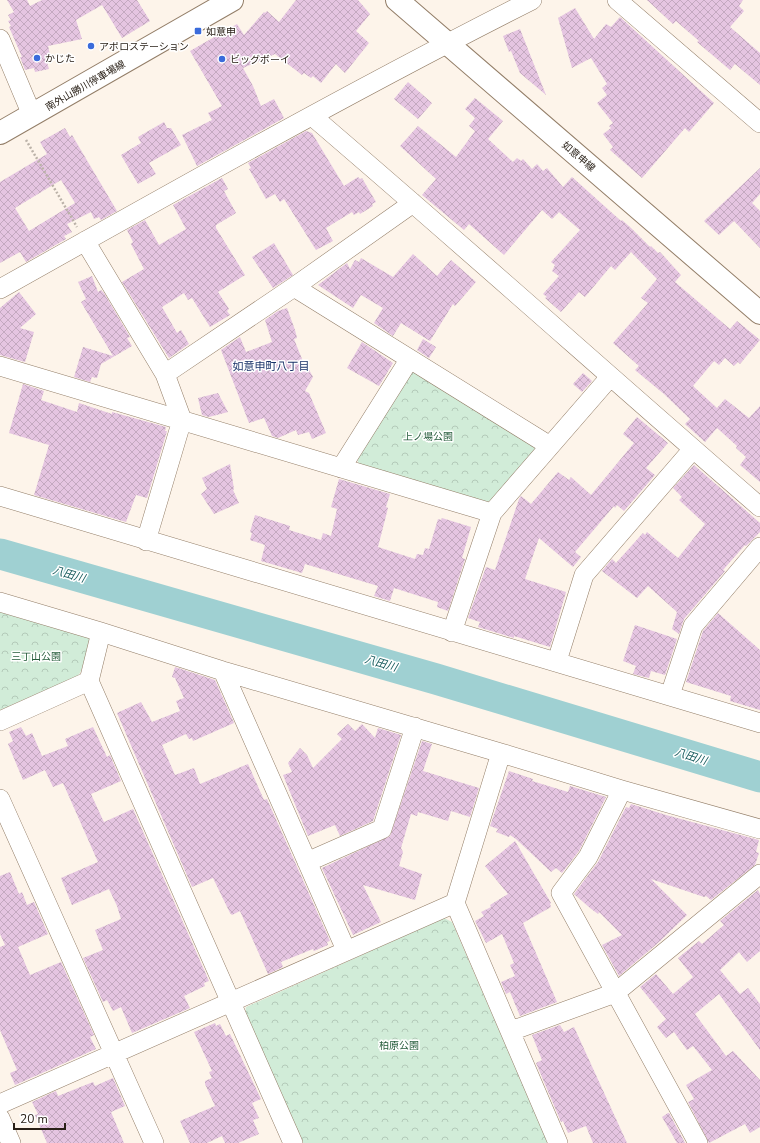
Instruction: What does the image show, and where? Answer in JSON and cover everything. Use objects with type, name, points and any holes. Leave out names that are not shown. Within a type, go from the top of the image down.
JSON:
[{"type":"street","name":"如意申線","points":[[398,0],[760,313]]},
{"type":"street","points":[[0,289],[312,116],[532,0]]},
{"type":"street","points":[[617,0],[760,123]]},
{"type":"street","name":"南外山勝川停車場線","points":[[16,124],[223,2]]},
{"type":"street","points":[[0,39],[16,124]]},
{"type":"street","points":[[312,116],[760,507]]},
{"type":"street","points":[[165,374],[294,287],[413,203]]},
{"type":"street","points":[[85,241],[165,374],[182,420],[146,541]]},
{"type":"street","points":[[294,287],[409,360],[550,446]]},
{"type":"street","points":[[342,468],[409,360]]},
{"type":"street","points":[[0,366],[492,513]]},
{"type":"street","points":[[452,632],[492,513],[610,377]]},
{"type":"street","points":[[557,661],[584,575],[693,449]]},
{"type":"street","points":[[0,496],[146,541],[452,632],[557,661],[760,723]]},
{"type":"street","points":[[670,695],[693,626],[760,547]]},
{"type":"street","points":[[0,602],[223,671],[415,727],[622,790],[760,829]]},
{"type":"street","points":[[101,632],[89,681],[293,1143]]},
{"type":"street","points":[[223,671],[346,950]]},
{"type":"street","points":[[0,720],[89,681]]},
{"type":"street","points":[[307,862],[382,829],[415,727]]},
{"type":"street","points":[[501,753],[455,903],[558,1143]]},
{"type":"street","points":[[622,790],[588,857],[561,893],[698,1143]]},
{"type":"street","points":[[0,799],[154,1143]]},
{"type":"street","points":[[511,1031],[615,994],[760,874]]},
{"type":"street","points":[[0,1104],[455,903]]},
{"type":"street","points":[[0,1118],[11,1143]]},
{"type":"path","points":[[16,124],[85,241]]},
{"type":"green space","name":"上ノ場公園","points":[[415,371],[535,444],[536,451],[493,500],[485,503],[360,467],[357,459],[408,374]]},
{"type":"green space","name":"三丁山公園","points":[[0,608],[88,634],[91,640],[78,676],[0,710]]},
{"type":"green space","name":"柏原公園","points":[[444,918],[452,922],[548,1143],[301,1143],[245,1015],[246,1007]]},
{"type":"building","points":[[7,0],[27,0],[30,6],[42,0],[137,0],[150,21],[122,38],[102,5],[76,20],[82,39],[48,46],[51,58],[46,59],[49,69],[35,72],[34,68],[25,70],[20,57],[22,57],[9,27],[11,26],[8,21],[11,20],[8,15],[14,12]]},
{"type":"building","points":[[296,0],[358,0],[370,14],[356,31],[369,43],[345,73],[336,64],[321,83],[313,76],[311,78],[304,73],[302,75],[275,54],[243,68],[253,86],[261,106],[274,99],[284,118],[197,166],[182,135],[212,120],[208,113],[222,106],[190,51],[237,24],[244,35],[264,12],[265,13],[267,11],[279,22]]},
{"type":"building","points":[[647,0],[743,0],[739,6],[744,11],[730,27],[760,53],[760,85],[735,64],[730,70],[697,42],[699,41],[676,21],[673,24]]},
{"type":"building","points":[[575,8],[594,39],[606,24],[611,27],[620,17],[714,103],[689,132],[685,128],[642,178],[610,150],[613,147],[603,134],[611,128],[609,126],[613,123],[597,103],[607,95],[602,88],[607,84],[591,58],[572,68],[558,18]]},
{"type":"building","points":[[520,29],[546,95],[520,73],[511,51],[509,52],[503,36]]},
{"type":"building","points":[[408,82],[432,103],[418,119],[394,99]]},
{"type":"building","points":[[475,98],[503,121],[488,139],[513,162],[517,158],[521,161],[523,159],[532,169],[537,164],[543,171],[547,168],[563,187],[572,177],[621,221],[622,220],[631,228],[650,247],[651,246],[658,253],[660,252],[681,275],[675,282],[730,329],[737,321],[760,340],[740,364],[738,362],[734,366],[725,358],[719,365],[714,361],[693,386],[717,408],[725,399],[749,418],[760,406],[760,482],[740,465],[746,457],[736,448],[737,446],[717,428],[705,442],[685,424],[690,419],[664,394],[635,370],[639,366],[613,343],[648,303],[641,298],[657,279],[631,252],[615,270],[611,266],[585,297],[579,292],[561,312],[545,298],[547,297],[543,294],[559,276],[552,271],[555,265],[551,262],[580,230],[559,212],[552,219],[542,210],[504,255],[469,224],[464,230],[422,195],[436,179],[400,146],[418,126],[456,157],[475,131],[469,126],[475,118],[465,109]]},
{"type":"building","points":[[164,122],[167,128],[171,128],[181,145],[149,163],[156,174],[138,184],[121,155],[141,143],[138,137]]},
{"type":"building","points":[[65,128],[70,137],[72,135],[117,211],[101,220],[99,217],[94,219],[91,212],[67,224],[72,232],[64,236],[66,239],[26,262],[20,252],[0,263],[0,182],[47,154],[40,142]],"holes":[[[61,180],[75,203],[29,231],[15,208]]]},
{"type":"building","points":[[306,131],[312,133],[344,186],[358,177],[360,179],[362,178],[376,202],[372,204],[373,206],[360,214],[359,212],[354,215],[352,212],[326,228],[333,241],[316,250],[284,199],[280,202],[275,194],[266,199],[249,169],[251,168],[248,163]]},
{"type":"building","points":[[760,168],[760,194],[752,203],[760,211],[760,248],[734,221],[719,235],[704,221]]},
{"type":"building","points":[[222,178],[228,189],[224,191],[236,213],[216,225],[216,228],[245,275],[218,292],[229,309],[227,311],[230,315],[210,327],[192,298],[188,300],[184,293],[162,307],[177,333],[181,330],[189,344],[169,358],[122,282],[144,269],[131,244],[133,242],[127,230],[145,220],[159,245],[186,229],[173,205]]},
{"type":"building","points":[[274,243],[293,275],[273,288],[252,257]]},
{"type":"building","points":[[413,254],[437,276],[451,260],[476,282],[455,306],[453,304],[430,341],[401,323],[393,336],[374,323],[383,308],[361,295],[353,308],[318,285],[347,263],[350,269],[355,260],[359,262],[361,258],[393,277]]},
{"type":"building","points":[[92,276],[98,292],[101,290],[104,293],[130,337],[127,338],[132,346],[101,364],[97,378],[92,377],[90,382],[74,377],[83,347],[113,356],[81,302],[86,299],[78,282]]},
{"type":"building","points":[[19,292],[36,314],[20,328],[34,332],[25,362],[0,355],[0,308]]},
{"type":"building","points":[[287,308],[297,338],[294,339],[306,369],[308,368],[313,377],[305,391],[309,393],[326,433],[312,439],[309,432],[298,435],[296,430],[278,438],[272,436],[264,418],[249,423],[221,350],[240,337],[246,352],[272,342],[265,320],[278,311]]},
{"type":"building","points":[[423,339],[436,347],[429,358],[417,350]]},
{"type":"building","points":[[362,342],[393,363],[379,386],[347,368]]},
{"type":"building","points":[[583,373],[592,381],[582,392],[573,384]]},
{"type":"building","points":[[23,384],[44,391],[41,400],[77,412],[79,403],[112,414],[112,412],[166,427],[165,431],[167,431],[147,498],[136,495],[126,522],[34,495],[49,445],[9,433]]},
{"type":"building","points":[[218,393],[228,412],[209,417],[202,415],[198,398]]},
{"type":"building","points":[[637,417],[668,443],[646,468],[655,475],[624,511],[617,505],[615,508],[614,506],[575,552],[581,557],[573,567],[539,538],[525,579],[566,592],[550,647],[478,627],[480,622],[468,618],[486,567],[495,570],[521,496],[531,504],[558,472],[569,480],[571,477],[591,495],[634,443],[623,434]]},
{"type":"building","points":[[230,464],[233,490],[239,503],[214,514],[201,494],[207,489],[202,478]]},
{"type":"building","points":[[694,465],[760,523],[760,532],[746,546],[745,545],[723,570],[725,571],[684,619],[679,634],[672,629],[677,612],[648,586],[637,598],[602,571],[612,559],[616,563],[643,533],[645,535],[647,532],[678,558],[705,524],[679,500],[682,497],[673,488]]},
{"type":"building","points":[[339,479],[390,494],[378,547],[415,559],[417,554],[423,555],[425,548],[429,549],[438,519],[441,520],[442,518],[471,527],[462,558],[465,559],[448,611],[437,607],[438,602],[394,588],[390,601],[374,596],[378,586],[305,564],[302,573],[261,561],[265,545],[250,540],[252,533],[250,532],[255,515],[290,526],[289,530],[321,540],[323,533],[331,536],[337,509],[331,507]]},
{"type":"building","points":[[718,613],[760,650],[760,710],[730,701],[731,696],[686,682],[703,631]]},
{"type":"building","points":[[635,625],[677,639],[665,675],[651,671],[649,678],[633,674],[636,666],[623,661]]},
{"type":"building","points":[[175,667],[215,680],[234,723],[193,741],[192,738],[189,739],[186,734],[162,745],[175,775],[194,768],[200,784],[248,764],[264,800],[267,799],[330,941],[327,942],[328,945],[314,951],[313,949],[281,962],[283,967],[268,974],[240,911],[232,915],[230,913],[213,878],[192,887],[117,713],[141,702],[152,722],[180,711],[176,701],[184,698],[175,678],[172,677]]},
{"type":"building","points":[[348,724],[355,731],[362,724],[375,738],[378,728],[401,735],[373,821],[340,836],[335,825],[308,836],[283,775],[292,772],[288,763],[300,748],[307,755],[313,768],[342,739],[337,734]]},
{"type":"building","points":[[21,727],[26,736],[32,733],[42,756],[68,746],[65,739],[93,727],[107,757],[110,755],[121,781],[91,794],[104,822],[133,809],[209,981],[204,983],[205,986],[184,996],[190,1008],[132,1033],[121,1007],[113,1011],[107,1000],[103,1002],[83,958],[103,950],[95,930],[121,919],[109,889],[72,905],[61,878],[98,862],[63,783],[53,787],[45,770],[23,780],[8,744],[13,741],[9,732]]},
{"type":"building","points":[[422,741],[432,744],[423,771],[479,788],[470,817],[451,811],[448,821],[418,812],[417,816],[411,814],[401,848],[403,852],[399,866],[422,874],[415,900],[363,885],[381,922],[353,935],[322,868],[390,836]]},
{"type":"building","points":[[509,771],[533,779],[532,781],[568,792],[570,786],[606,797],[579,851],[562,873],[556,868],[551,872],[516,839],[510,835],[509,837],[496,832],[498,829],[490,826]]},
{"type":"building","points":[[631,804],[759,840],[756,852],[759,853],[755,865],[711,900],[706,896],[704,897],[651,879],[687,915],[658,943],[619,976],[602,945],[622,935],[599,912],[598,914],[574,894],[598,862],[626,807],[629,808]]},
{"type":"building","points":[[515,841],[551,903],[551,907],[523,923],[557,1002],[520,1016],[510,992],[506,994],[501,982],[515,976],[510,965],[514,963],[502,934],[486,943],[475,921],[484,916],[481,912],[491,907],[490,905],[508,894],[485,866]]},
{"type":"building","points":[[10,872],[19,894],[22,892],[27,905],[34,902],[48,934],[18,947],[30,975],[61,962],[94,1035],[90,1037],[96,1049],[15,1085],[10,1073],[17,1070],[0,1030],[0,947],[5,945],[0,934],[0,876]]},
{"type":"building","points":[[758,890],[760,894],[760,951],[747,962],[739,952],[720,970],[740,994],[748,988],[760,1004],[760,1050],[719,994],[695,1014],[726,1056],[733,1051],[760,1080],[760,1127],[750,1133],[745,1124],[709,1143],[688,1102],[694,1099],[686,1085],[712,1070],[693,1046],[687,1050],[674,1032],[666,1038],[657,1027],[666,1019],[640,987],[656,974],[673,994],[693,977],[678,958],[699,941],[702,944],[724,925],[720,921]]},
{"type":"building","points":[[215,1023],[216,1026],[220,1024],[226,1036],[230,1034],[261,1099],[252,1103],[259,1118],[253,1120],[259,1134],[238,1143],[225,1143],[222,1136],[207,1143],[190,1143],[180,1121],[215,1106],[205,1084],[205,1081],[212,1078],[209,1072],[212,1071],[194,1032]]},
{"type":"building","points":[[560,1025],[564,1032],[574,1027],[627,1143],[593,1143],[586,1126],[568,1133],[563,1121],[561,1122],[536,1063],[542,1060],[532,1035]]},
{"type":"building","points":[[113,1078],[125,1106],[111,1112],[124,1143],[47,1143],[35,1115],[38,1114],[32,1102],[56,1091],[58,1096],[93,1082],[95,1086]]},
{"type":"building","points":[[668,1113],[685,1143],[677,1143],[662,1117]]},
{"type":"waterway","name":"八田川","points":[[0,554],[436,679],[760,777]]},
{"type":"place","name":"如意申","points":[[198,31]]},
{"type":"place","name":"アポロステーション","points":[[91,46]]},
{"type":"place","name":"かじた","points":[[37,58]]},
{"type":"place","name":"ビッグボーイ","points":[[222,59]]},
{"type":"district","name":"如意申町八丁目","points":[[271,366]]}]
